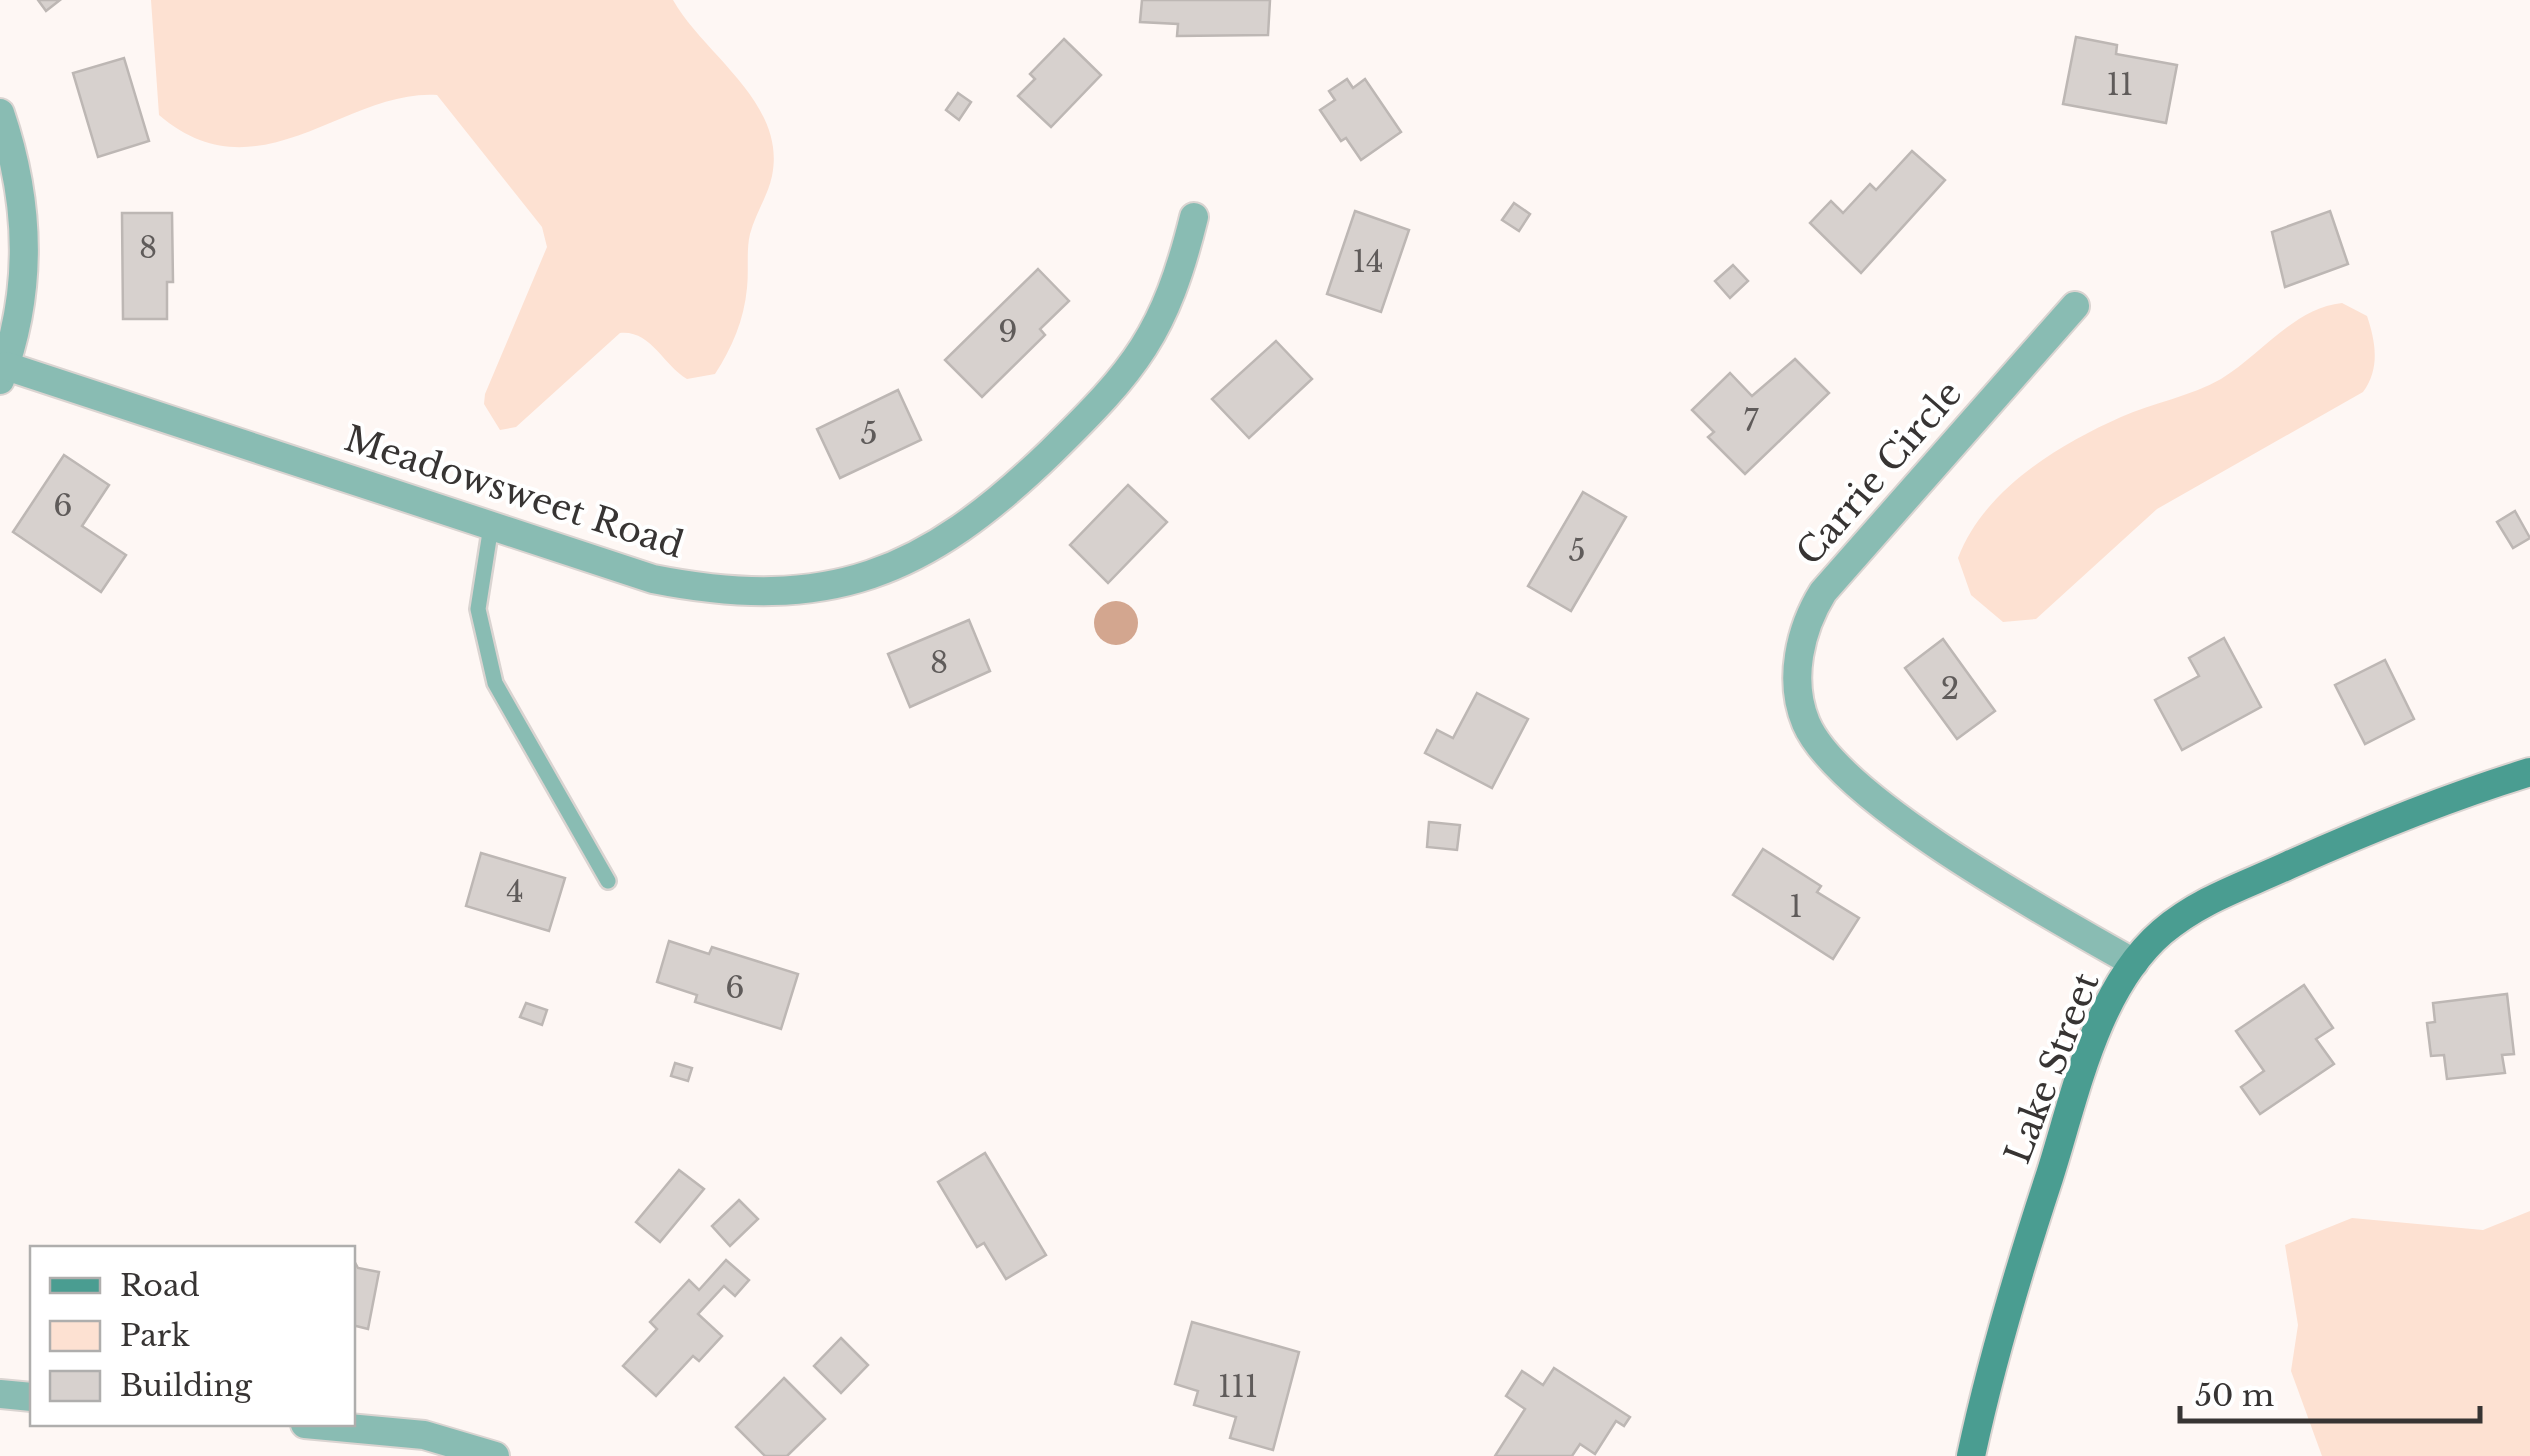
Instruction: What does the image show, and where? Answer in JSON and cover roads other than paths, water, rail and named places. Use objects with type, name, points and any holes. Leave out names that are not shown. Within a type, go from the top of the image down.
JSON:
[{"type":"main road","name":"Lake Street","points":[[1970,1456],[2002,1331],[2074,1095],[2103,1021],[2134,964],[2161,933],[2211,897],[2364,830],[2530,772]]},
{"type":"street","points":[[0,113],[13,150],[25,239],[20,310],[3,374]]},
{"type":"street","name":"Meadowsweet Road","points":[[3,374],[653,579],[744,592],[790,592],[831,586],[915,558],[994,507],[1108,395],[1140,358],[1163,317],[1194,217]]},
{"type":"street","name":"Carrie Circle","points":[[2075,306],[1823,592],[1800,648],[1798,687],[1806,722],[1816,740],[1863,789],[1966,861],[2134,964]]},
{"type":"street","points":[[0,1394],[30,1397]]},
{"type":"street","points":[[327,1426],[424,1435],[496,1456]]},
{"type":"lane","points":[[491,526],[478,609],[496,682],[608,882]]}]
